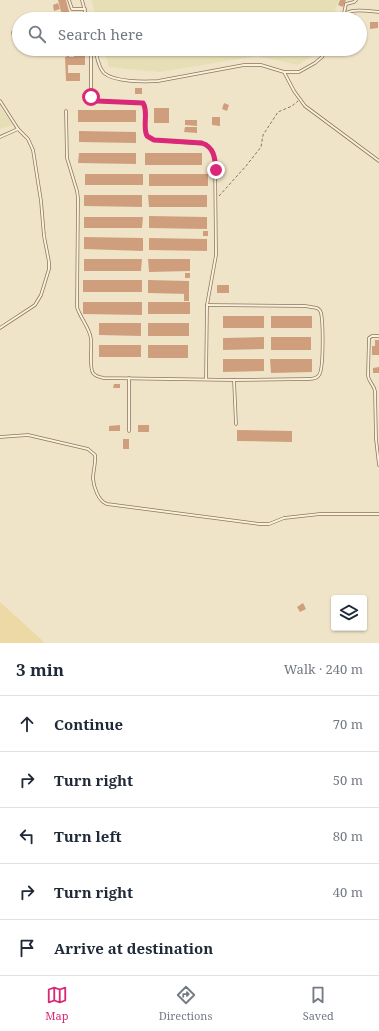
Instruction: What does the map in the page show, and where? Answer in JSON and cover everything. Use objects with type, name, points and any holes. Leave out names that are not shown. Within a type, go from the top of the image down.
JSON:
[{"type":"lane","points":[[69,0],[72,9],[85,9]]},
{"type":"lane","points":[[82,0],[86,12]]},
{"type":"lane","points":[[344,12],[346,4],[356,0]]},
{"type":"lane","points":[[350,12],[379,12]]},
{"type":"lane","points":[[91,56],[92,99],[97,101],[143,103],[145,107],[145,130],[147,136],[154,140],[202,143],[209,146],[212,150],[215,160],[216,255],[207,305],[206,379]]},
{"type":"lane","points":[[97,56],[104,73],[115,78],[158,81],[244,65],[261,66],[284,72],[299,72],[315,64],[323,56]]},
{"type":"lane","points":[[284,72],[305,106],[378,160]]},
{"type":"lane","points":[[0,101],[18,130],[28,139],[33,150],[41,201],[44,236],[49,262],[49,269],[41,295],[35,305],[0,328]]},
{"type":"lane","points":[[66,111],[67,158],[78,198],[77,307],[91,336],[92,372],[100,378],[234,380],[308,379],[318,377],[320,375],[322,368],[322,330],[321,312],[317,308],[310,306],[207,305]]},
{"type":"lane","points":[[0,136],[7,135],[18,130]]},
{"type":"lane","points":[[379,336],[372,336],[369,338],[368,375],[376,391],[376,439],[379,465]]},
{"type":"lane","points":[[129,378],[129,431]]},
{"type":"lane","points":[[234,380],[236,424]]},
{"type":"lane","points":[[0,437],[28,435],[88,449],[95,455],[96,463],[93,478],[100,498],[107,504],[259,524],[269,524],[284,518],[320,514],[379,514]]},
{"type":"path","points":[[216,197],[222,194],[261,147],[263,135],[278,112],[292,106],[300,99]]},
{"type":"shaded area","points":[[92,0],[339,0],[335,12],[95,12]]},
{"type":"shaded area","points":[[106,56],[257,56],[159,72],[109,67]]},
{"type":"shaded area","points":[[257,56],[313,56],[298,65]]},
{"type":"shaded area","points":[[0,107],[13,125],[0,129]]},
{"type":"sand","points":[[0,602],[45,643],[0,643]]},
{"type":"building","points":[[58,0],[66,0],[69,12],[61,12]]},
{"type":"building","points":[[340,0],[346,0],[343,7],[338,5]]},
{"type":"building","points":[[58,3],[60,9],[54,11],[53,5]]},
{"type":"building","points":[[370,22],[378,22],[378,28],[370,29]]},
{"type":"building","points":[[66,56],[85,56],[85,65],[68,65],[68,73],[80,73],[80,81],[66,81],[65,57],[67,57]]},
{"type":"building","points":[[135,88],[142,88],[142,94],[135,94]]},
{"type":"building","points":[[224,103],[229,105],[227,111],[222,109]]},
{"type":"building","points":[[154,108],[169,108],[169,123],[154,123]]},
{"type":"building","points":[[78,110],[136,110],[136,122],[78,122]]},
{"type":"building","points":[[212,117],[220,117],[220,126],[212,125]]},
{"type":"building","points":[[185,120],[197,120],[197,126],[185,125]]},
{"type":"building","points":[[185,127],[197,127],[197,133],[184,132]]},
{"type":"building","points":[[79,131],[136,132],[136,143],[79,142]]},
{"type":"building","points":[[79,153],[136,153],[136,164],[78,163]]},
{"type":"building","points":[[145,153],[202,153],[202,165],[145,165]]},
{"type":"building","points":[[85,174],[143,174],[143,185],[85,185]]},
{"type":"building","points":[[149,174],[208,174],[208,186],[149,186]]},
{"type":"building","points":[[84,195],[142,195],[142,207],[84,206]]},
{"type":"building","points":[[148,195],[207,195],[207,207],[149,207]]},
{"type":"building","points":[[149,216],[207,217],[207,229],[149,228]]},
{"type":"building","points":[[84,217],[143,217],[142,228],[84,228]]},
{"type":"building","points":[[203,231],[208,231],[208,236],[203,236]]},
{"type":"building","points":[[84,237],[143,238],[143,251],[84,249]]},
{"type":"building","points":[[149,238],[207,239],[207,251],[149,250]]},
{"type":"building","points":[[84,259],[142,259],[141,271],[84,271]]},
{"type":"building","points":[[148,259],[190,259],[190,271],[149,272]]},
{"type":"building","points":[[185,273],[190,273],[190,278],[185,278]]},
{"type":"building","points":[[83,280],[142,280],[142,292],[83,292]]},
{"type":"building","points":[[148,280],[189,281],[189,294],[148,293]]},
{"type":"building","points":[[217,285],[229,285],[229,293],[217,293]]},
{"type":"building","points":[[184,294],[189,294],[189,301],[184,301]]},
{"type":"building","points":[[83,302],[142,302],[142,315],[83,314]]},
{"type":"building","points":[[148,302],[190,302],[190,314],[148,314]]},
{"type":"building","points":[[223,316],[264,316],[264,328],[223,328]]},
{"type":"building","points":[[271,316],[312,316],[312,328],[271,328]]},
{"type":"building","points":[[99,323],[141,323],[141,336],[99,335]]},
{"type":"building","points":[[148,323],[189,323],[189,336],[148,336]]},
{"type":"building","points":[[264,337],[264,349],[223,350],[223,338]]},
{"type":"building","points":[[271,337],[311,337],[311,350],[271,350]]},
{"type":"building","points":[[375,340],[379,340],[379,355],[372,355],[372,346],[375,346]]},
{"type":"building","points":[[99,345],[141,345],[141,357],[99,357]]},
{"type":"building","points":[[148,345],[188,345],[188,358],[148,358]]},
{"type":"building","points":[[223,359],[264,359],[264,371],[223,372]]},
{"type":"building","points":[[270,359],[312,359],[312,372],[271,373]]},
{"type":"building","points":[[379,367],[379,373],[373,373],[373,368]]},
{"type":"building","points":[[114,384],[120,384],[120,388],[113,388]]},
{"type":"building","points":[[120,425],[120,431],[109,431],[109,426]]},
{"type":"building","points":[[138,425],[149,425],[149,432],[138,432]]},
{"type":"building","points":[[237,430],[292,431],[292,442],[237,441]]},
{"type":"building","points":[[123,439],[129,439],[129,449],[123,449]]},
{"type":"building","points":[[303,603],[306,609],[300,612],[297,607]]},
{"type":"route","points":[[91,97],[97,101],[143,103],[145,105],[145,130],[147,136],[154,140],[206,144],[212,150],[216,170]]}]
